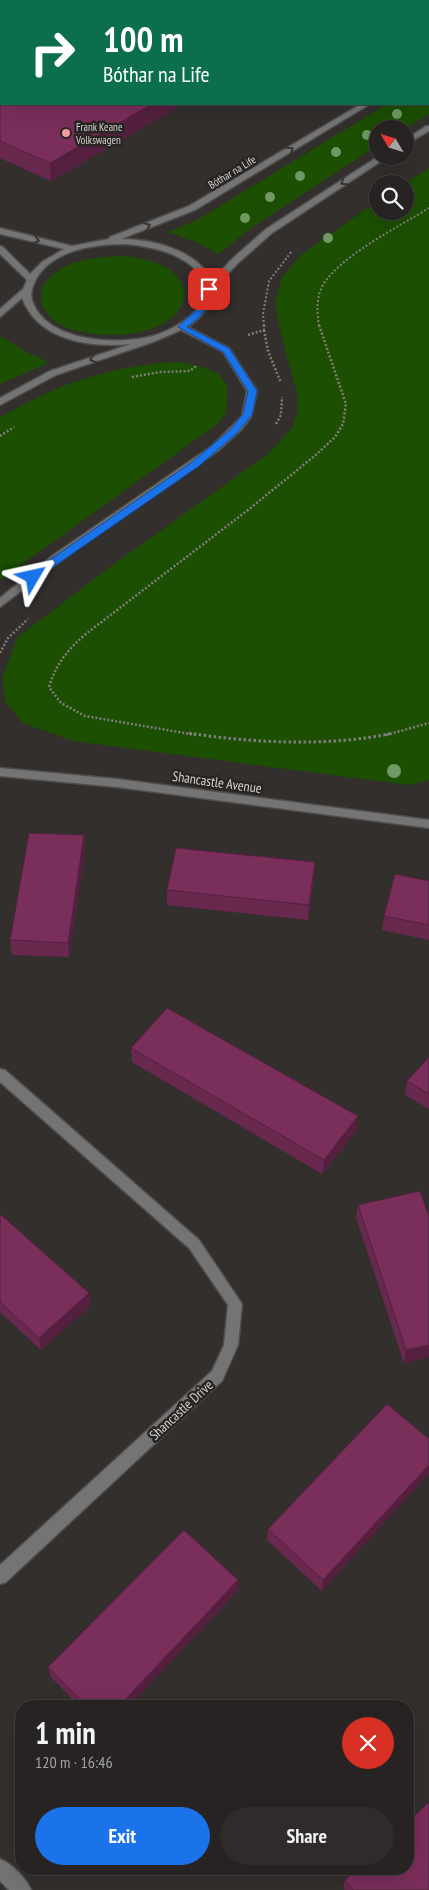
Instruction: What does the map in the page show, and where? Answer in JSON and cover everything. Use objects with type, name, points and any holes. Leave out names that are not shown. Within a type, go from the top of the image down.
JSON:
[{"type":"street","name":"Bóthar na Life","points":[[0,314],[24,291],[29,278],[39,266],[54,256],[72,249],[102,243],[166,220],[200,204],[364,105]]},
{"type":"street","points":[[414,138],[429,128]]},
{"type":"street","points":[[0,402],[54,373],[182,327],[197,316],[207,302],[209,289],[234,262],[269,232],[371,165]]},
{"type":"street","points":[[0,231],[72,249]]},
{"type":"street","name":"Bóthar na Life","points":[[102,243],[128,242],[145,244],[175,252],[193,262],[204,275],[209,289]]},
{"type":"street","points":[[0,249],[29,278]]},
{"type":"street","points":[[24,291],[26,304],[35,318],[50,329],[72,338],[97,342],[124,343],[155,338]]},
{"type":"street","points":[[0,604],[19,587],[88,536],[196,464],[233,432],[247,415],[252,391],[226,350],[182,327]]},
{"type":"street","name":"Shancastle Avenue","points":[[0,772],[117,783],[429,824]]},
{"type":"street","name":"Shancastle Drive","points":[[0,1074],[194,1244],[235,1304],[231,1345],[217,1376],[0,1576]]},
{"type":"street","points":[[0,1868],[22,1890]]},
{"type":"path","points":[[429,208],[339,268],[326,281],[320,293],[318,306],[319,323],[346,404],[346,416],[341,429],[328,444],[263,499],[156,579],[62,655],[52,673],[49,688],[61,703],[85,716],[205,736],[286,742],[340,740],[390,734],[429,723]]},
{"type":"path","points":[[247,335],[264,330],[264,314],[269,281],[295,247]]},
{"type":"path","points":[[132,377],[160,372],[190,371],[202,361]]},
{"type":"path","points":[[0,436],[16,426]]},
{"type":"green space","points":[[385,105],[429,105],[429,114],[414,123],[414,120],[369,120],[369,151],[252,227],[219,254],[196,242],[168,232],[197,220]]},
{"type":"green space","points":[[429,168],[429,780],[409,785],[73,741],[23,723],[6,703],[2,678],[18,637],[107,569],[268,454],[292,428],[298,411],[297,394],[275,303],[282,278],[301,255],[369,207],[369,220],[414,220],[414,178]]},
{"type":"green space","points":[[121,256],[156,263],[171,271],[178,278],[183,286],[183,302],[172,318],[152,329],[118,335],[95,334],[73,330],[53,320],[42,304],[41,295],[43,287],[49,278],[59,270],[74,263],[97,258]]},
{"type":"green space","points":[[0,336],[26,352],[45,360],[46,364],[0,384]]},
{"type":"green space","points":[[181,362],[206,368],[220,375],[228,388],[226,413],[216,425],[0,580],[0,418],[42,395],[87,378],[133,367]]},
{"type":"building","name":"Frank Keane Volkswagen","points":[[0,105],[150,105],[50,163],[0,141]]},
{"type":"building","points":[[29,833],[84,835],[68,943],[10,940]]},
{"type":"building","points":[[176,848],[315,862],[309,905],[167,890]]},
{"type":"building","points":[[395,874],[429,881],[429,925],[384,916]]},
{"type":"building","points":[[167,1008],[358,1116],[324,1160],[131,1048]]},
{"type":"building","points":[[429,1057],[429,1094],[407,1081]]},
{"type":"building","points":[[420,1191],[429,1216],[429,1345],[406,1350],[358,1205]]},
{"type":"building","points":[[0,1214],[89,1293],[39,1338],[0,1302]]},
{"type":"building","points":[[387,1404],[429,1439],[429,1465],[323,1580],[268,1529]]},
{"type":"building","points":[[184,1530],[238,1580],[125,1700],[80,1700],[48,1667]]},
{"type":"building","points":[[429,1802],[429,1890],[353,1890],[345,1880],[351,1875],[414,1875],[414,1816]]},
{"type":"place","name":"Frank Keane Volkswagen","points":[[66,133]]},
{"type":"route","points":[[33,577],[88,536],[196,464],[233,432],[247,415],[252,391],[226,350],[182,327],[197,316],[207,302],[209,289]]}]
